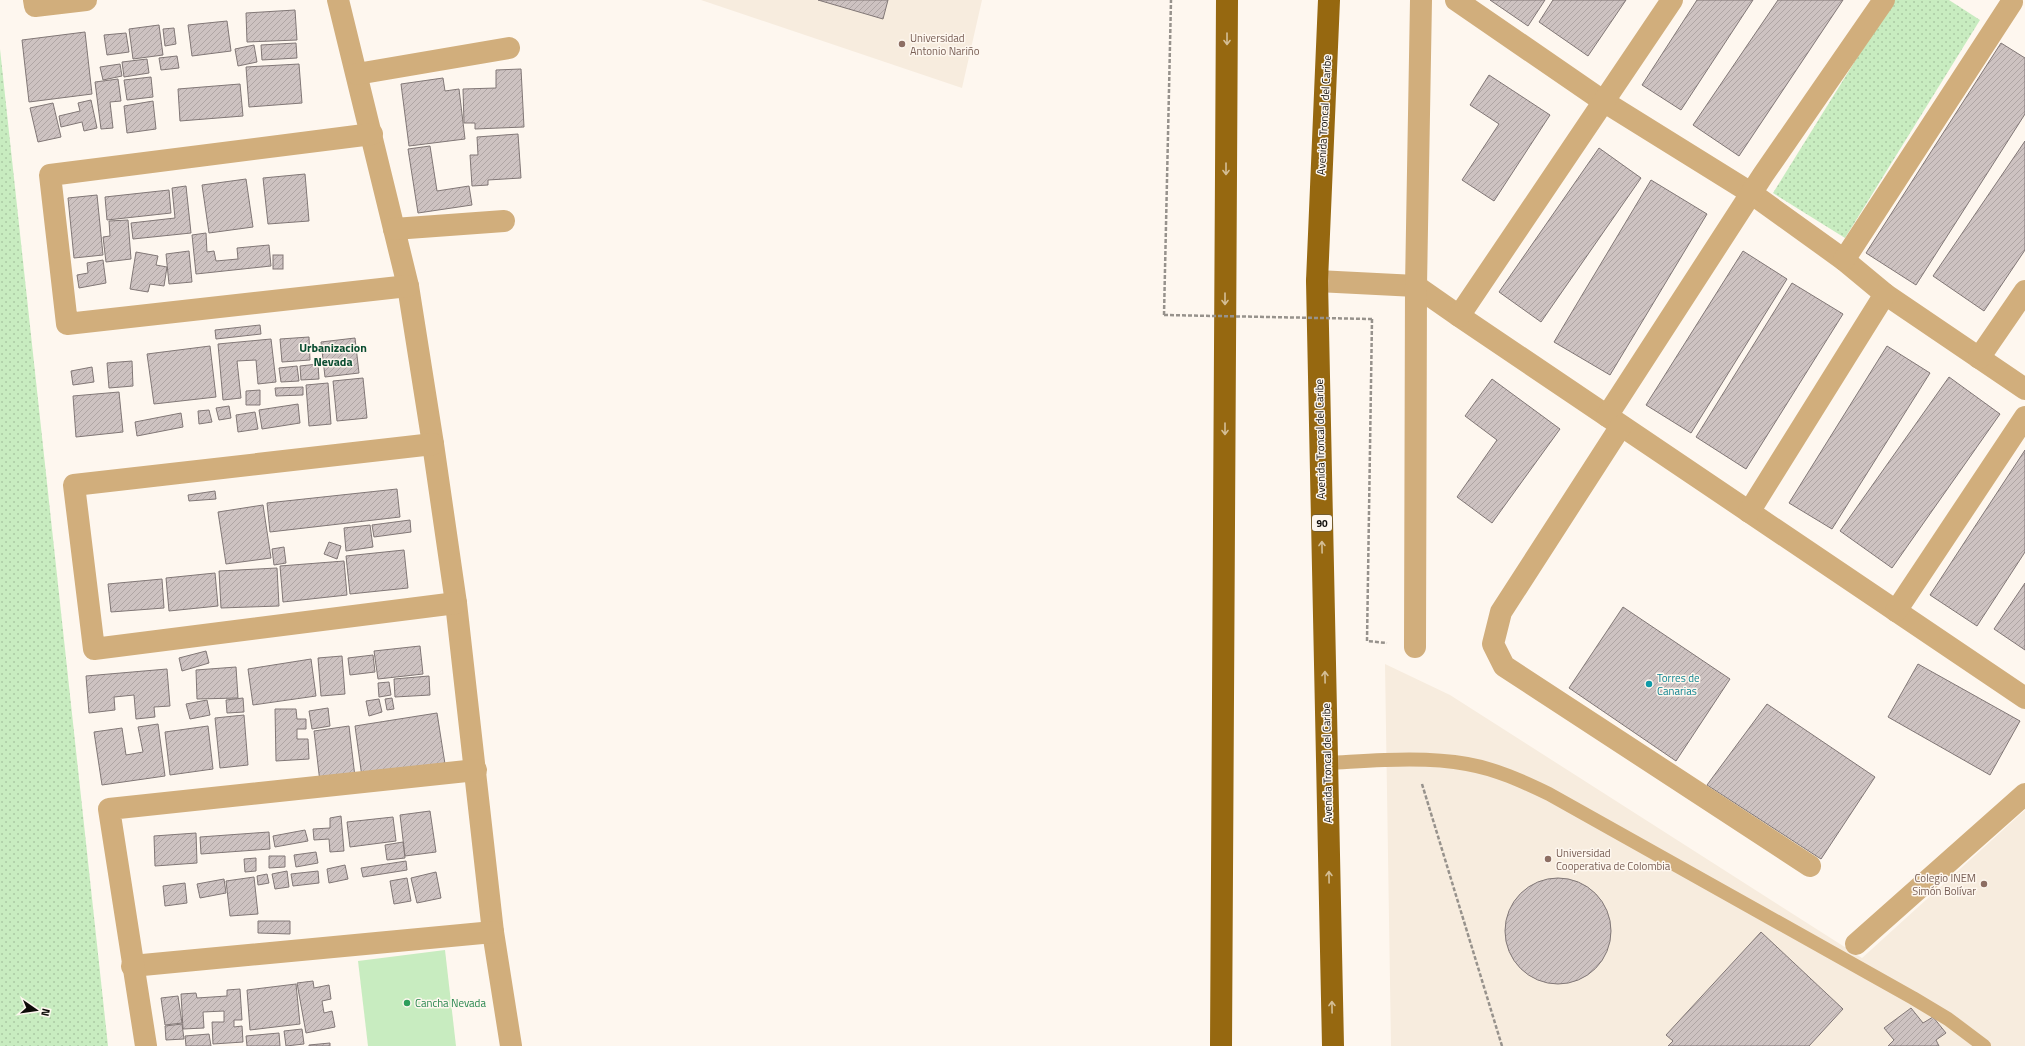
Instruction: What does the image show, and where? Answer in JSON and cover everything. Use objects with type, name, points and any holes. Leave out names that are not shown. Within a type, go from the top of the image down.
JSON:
[{"type":"highway","points":[[1222,1046],[1227,0]]},
{"type":"highway","name":"Avenida Troncal del Caribe","points":[[1329,0],[1317,281],[1333,1046]]},
{"type":"street","points":[[34,0],[35,6],[86,0]]},
{"type":"street","points":[[338,0],[408,286],[456,603],[476,770],[493,932],[511,1046]]},
{"type":"street","points":[[1415,647],[1416,286],[1421,0]]},
{"type":"street","points":[[1459,316],[1672,0]]},
{"type":"street","points":[[1810,866],[1504,666],[1493,644],[1501,612],[1751,193],[1884,0]]},
{"type":"street","points":[[1459,1],[1603,101],[1751,193],[1844,260],[1886,294],[2025,389]]},
{"type":"street","points":[[1844,260],[2016,4]]},
{"type":"street","points":[[357,74],[509,48]]},
{"type":"street","points":[[372,134],[50,175],[67,324],[408,286]]},
{"type":"street","points":[[394,229],[504,221]]},
{"type":"street","points":[[1317,281],[1416,286],[2025,698]]},
{"type":"street","points":[[1979,358],[2025,291]]},
{"type":"street","points":[[1749,512],[1886,294]]},
{"type":"street","points":[[1896,612],[2025,417]]},
{"type":"street","points":[[433,444],[74,485],[94,649],[456,603]]},
{"type":"street","points":[[146,1046],[132,966],[109,809],[476,770]]},
{"type":"street","points":[[1856,944],[2025,794]]},
{"type":"street","points":[[132,966],[493,932]]},
{"type":"lane","points":[[1327,763],[1415,761],[1466,764],[1506,774],[1549,794],[1913,998],[1948,1019],[1984,1046]]},
{"type":"path","points":[[1171,0],[1164,315],[1372,319],[1367,640],[1415,647]]},
{"type":"path","points":[[1415,761],[1502,1046]]},
{"type":"shaded area","name":"Universidad Antonio Nariño","points":[[701,0],[982,0],[962,88]]},
{"type":"shaded area","name":"Universidad Cooperativa de Colombia","points":[[1385,664],[1450,695],[1862,958],[2025,810],[2025,1046],[1391,1046]]},
{"type":"green space","points":[[1893,0],[1949,0],[1980,20],[1845,238],[1773,193]]},
{"type":"green space","points":[[0,49],[108,1046],[0,1046]]},
{"type":"green space","name":"Cancha Nevada","points":[[445,950],[456,1046],[368,1046],[358,961]]},
{"type":"building","points":[[818,0],[888,0],[883,19]]},
{"type":"building","points":[[1490,0],[1545,0],[1528,26]]},
{"type":"building","points":[[1553,0],[1626,0],[1588,56],[1539,22]]},
{"type":"building","points":[[1697,0],[1753,0],[1681,110],[1642,85]]},
{"type":"building","points":[[1778,0],[1843,0],[1739,156],[1693,125]]},
{"type":"building","points":[[295,10],[297,40],[247,42],[246,13]]},
{"type":"building","points":[[227,21],[231,51],[192,56],[188,25]]},
{"type":"building","points":[[159,25],[163,55],[133,59],[129,29]]},
{"type":"building","points":[[174,28],[176,44],[165,46],[163,29]]},
{"type":"building","points":[[85,32],[92,94],[29,102],[22,40]]},
{"type":"building","points":[[126,33],[129,52],[107,55],[104,35]]},
{"type":"building","points":[[296,43],[297,58],[262,60],[261,45]]},
{"type":"building","points":[[2001,43],[2025,58],[2025,114],[1916,285],[1866,253]]},
{"type":"building","points":[[254,45],[257,62],[238,66],[235,49]]},
{"type":"building","points":[[177,56],[179,68],[161,70],[159,58]]},
{"type":"building","points":[[147,59],[149,73],[124,77],[122,62]]},
{"type":"building","points":[[120,64],[122,76],[103,80],[100,67]]},
{"type":"building","points":[[299,64],[302,103],[249,107],[246,67]]},
{"type":"building","points":[[521,69],[524,127],[475,129],[475,123],[464,123],[463,89],[496,88],[496,70]]},
{"type":"building","points":[[1489,75],[1550,115],[1494,201],[1462,180],[1499,124],[1470,105]]},
{"type":"building","points":[[151,77],[153,97],[127,100],[124,80]]},
{"type":"building","points":[[443,78],[445,91],[459,89],[465,139],[409,146],[401,84]]},
{"type":"building","points":[[118,79],[121,101],[110,102],[113,128],[101,129],[95,82]]},
{"type":"building","points":[[240,84],[243,116],[180,121],[178,89]]},
{"type":"building","points":[[91,100],[97,128],[84,131],[82,122],[61,127],[59,116],[80,111],[78,103]]},
{"type":"building","points":[[153,101],[156,129],[127,133],[124,106]]},
{"type":"building","points":[[53,103],[61,137],[38,142],[30,108]]},
{"type":"building","points":[[518,134],[521,178],[488,180],[488,185],[472,186],[470,155],[478,155],[477,137]]},
{"type":"building","points":[[2025,141],[2025,250],[1984,311],[1933,276]]},
{"type":"building","points":[[430,146],[437,191],[469,186],[472,205],[418,213],[408,149]]},
{"type":"building","points":[[1599,148],[1641,178],[1541,322],[1499,292]]},
{"type":"building","points":[[305,174],[309,221],[268,224],[263,178]]},
{"type":"building","points":[[246,179],[253,227],[209,233],[202,185]]},
{"type":"building","points":[[1651,180],[1707,214],[1610,375],[1554,342]]},
{"type":"building","points":[[186,186],[191,233],[133,239],[131,223],[175,218],[172,188]]},
{"type":"building","points":[[169,190],[171,213],[107,220],[105,197]]},
{"type":"building","points":[[97,195],[103,255],[74,258],[68,198]]},
{"type":"building","points":[[128,220],[131,259],[106,262],[103,237],[110,236],[109,221]]},
{"type":"building","points":[[206,233],[207,252],[214,251],[216,261],[238,259],[237,248],[269,245],[271,266],[196,274],[192,235]]},
{"type":"building","points":[[189,251],[192,282],[169,284],[166,254]]},
{"type":"building","points":[[1743,251],[1787,279],[1691,433],[1646,405]]},
{"type":"building","points":[[136,252],[158,256],[156,265],[167,267],[164,286],[150,284],[148,292],[130,289]]},
{"type":"building","points":[[273,255],[283,255],[283,269],[273,269]]},
{"type":"building","points":[[103,260],[106,283],[79,288],[77,275],[88,273],[87,263]]},
{"type":"building","points":[[1792,283],[1843,314],[1746,469],[1696,437]]},
{"type":"building","points":[[260,325],[261,334],[216,339],[215,330]]},
{"type":"building","points":[[309,337],[310,360],[282,362],[280,339]]},
{"type":"building","points":[[355,338],[359,373],[325,377],[321,342]]},
{"type":"building","points":[[271,339],[276,382],[258,384],[256,360],[237,361],[241,398],[223,400],[218,344]]},
{"type":"building","points":[[210,346],[216,397],[154,404],[147,354]]},
{"type":"building","points":[[1887,346],[1930,373],[1832,529],[1789,503]]},
{"type":"building","points":[[132,361],[133,386],[109,388],[107,363]]},
{"type":"building","points":[[318,364],[319,379],[301,380],[300,366]]},
{"type":"building","points":[[297,366],[299,381],[281,382],[279,368]]},
{"type":"building","points":[[92,367],[94,382],[73,385],[71,371]]},
{"type":"building","points":[[1949,377],[2000,414],[1892,568],[1840,531]]},
{"type":"building","points":[[363,378],[367,418],[337,421],[333,381]]},
{"type":"building","points":[[1492,379],[1560,429],[1492,523],[1457,497],[1497,440],[1465,416]]},
{"type":"building","points":[[328,383],[331,424],[309,426],[306,385]]},
{"type":"building","points":[[303,387],[303,395],[276,396],[275,388]]},
{"type":"building","points":[[260,390],[260,405],[246,405],[246,391]]},
{"type":"building","points":[[119,392],[123,432],[76,437],[73,396]]},
{"type":"building","points":[[298,404],[300,423],[262,429],[259,410]]},
{"type":"building","points":[[229,406],[231,418],[219,420],[216,408]]},
{"type":"building","points":[[209,410],[212,422],[199,424],[198,411]]},
{"type":"building","points":[[255,412],[258,429],[238,432],[236,415]]},
{"type":"building","points":[[181,413],[183,427],[137,436],[135,422]]},
{"type":"building","points":[[2025,450],[2025,552],[1977,626],[1930,595]]},
{"type":"building","points":[[397,489],[400,517],[270,532],[267,503]]},
{"type":"building","points":[[215,491],[216,499],[189,501],[188,495]]},
{"type":"building","points":[[263,505],[271,558],[226,564],[218,512]]},
{"type":"building","points":[[410,520],[411,532],[374,537],[372,525]]},
{"type":"building","points":[[370,525],[373,547],[346,551],[344,528]]},
{"type":"building","points":[[329,542],[341,546],[337,559],[324,554]]},
{"type":"building","points":[[284,547],[286,563],[274,565],[272,549]]},
{"type":"building","points":[[404,550],[408,588],[350,594],[346,556]]},
{"type":"building","points":[[344,561],[347,595],[283,602],[280,566]]},
{"type":"building","points":[[277,568],[279,606],[221,608],[219,571]]},
{"type":"building","points":[[215,573],[218,606],[169,611],[166,578]]},
{"type":"building","points":[[162,579],[164,608],[111,612],[108,584]]},
{"type":"building","points":[[2025,583],[2025,650],[1994,629]]},
{"type":"building","name":"Torres de Canarias","points":[[1623,607],[1730,679],[1676,761],[1569,688]]},
{"type":"building","points":[[420,646],[423,674],[378,679],[374,651]]},
{"type":"building","points":[[206,651],[209,663],[182,671],[179,658]]},
{"type":"building","points":[[373,655],[375,672],[350,675],[348,658]]},
{"type":"building","points":[[342,656],[345,694],[321,696],[318,658]]},
{"type":"building","points":[[311,659],[316,696],[253,705],[248,669]]},
{"type":"building","points":[[1918,664],[2020,721],[1990,775],[1888,717]]},
{"type":"building","points":[[236,667],[238,698],[197,699],[196,670]]},
{"type":"building","points":[[167,669],[170,706],[154,707],[155,717],[136,719],[134,695],[114,697],[115,710],[89,713],[86,676]]},
{"type":"building","points":[[429,676],[430,695],[395,697],[394,679]]},
{"type":"building","points":[[389,682],[391,695],[379,697],[378,683]]},
{"type":"building","points":[[243,698],[244,712],[227,713],[226,700]]},
{"type":"building","points":[[392,698],[394,709],[387,710],[385,699]]},
{"type":"building","points":[[379,699],[382,712],[369,716],[366,701]]},
{"type":"building","points":[[207,700],[210,715],[190,719],[186,704]]},
{"type":"building","points":[[1767,704],[1875,777],[1821,859],[1707,785]]},
{"type":"building","points":[[328,708],[330,726],[312,729],[309,711]]},
{"type":"building","points":[[275,709],[296,709],[297,719],[306,719],[306,729],[297,729],[297,739],[308,739],[309,759],[276,761]]},
{"type":"building","points":[[437,713],[445,764],[362,777],[355,726]]},
{"type":"building","points":[[244,715],[248,765],[220,768],[215,718]]},
{"type":"building","points":[[158,724],[165,776],[102,785],[94,732],[122,728],[126,755],[143,752],[138,727]]},
{"type":"building","points":[[208,726],[213,769],[170,775],[165,732]]},
{"type":"building","points":[[349,726],[355,777],[320,782],[314,731]]},
{"type":"building","points":[[430,811],[436,852],[405,856],[400,815]]},
{"type":"building","points":[[341,816],[344,851],[330,852],[329,839],[314,840],[313,829],[330,828],[330,818]]},
{"type":"building","points":[[393,817],[396,841],[350,847],[347,822]]},
{"type":"building","points":[[305,830],[308,841],[275,847],[273,836]]},
{"type":"building","points":[[269,832],[270,849],[201,854],[200,837]]},
{"type":"building","points":[[196,833],[197,863],[155,866],[154,836]]},
{"type":"building","points":[[403,842],[405,858],[387,860],[385,845]]},
{"type":"building","points":[[316,852],[318,863],[296,867],[294,855]]},
{"type":"building","points":[[269,856],[285,856],[285,867],[269,868]]},
{"type":"building","points":[[256,858],[256,871],[245,872],[244,859]]},
{"type":"building","points":[[406,861],[407,870],[363,877],[361,868]]},
{"type":"building","points":[[345,865],[348,879],[329,883],[327,869]]},
{"type":"building","points":[[287,871],[289,887],[275,889],[272,874]]},
{"type":"building","points":[[318,871],[319,883],[293,886],[291,874]]},
{"type":"building","points":[[436,872],[441,898],[417,903],[411,878]]},
{"type":"building","points":[[267,874],[269,883],[258,885],[257,876]]},
{"type":"building","points":[[254,877],[258,914],[230,916],[226,881]]},
{"type":"building","points":[[407,878],[411,901],[394,904],[390,881]]},
{"type":"building","points":[[1558,878],[1578,882],[1596,893],[1607,911],[1611,931],[1607,951],[1596,969],[1578,980],[1558,984],[1538,980],[1520,969],[1509,951],[1505,931],[1509,911],[1520,893],[1538,882]]},
{"type":"building","points":[[224,879],[226,893],[200,898],[197,884]]},
{"type":"building","points":[[185,883],[187,903],[165,906],[163,886]]},
{"type":"building","points":[[258,921],[290,921],[290,934],[258,933]]},
{"type":"building","points":[[1761,932],[1843,1009],[1809,1046],[1668,1046],[1673,1041],[1666,1035]]},
{"type":"building","points":[[313,981],[314,988],[329,985],[331,999],[322,1001],[324,1013],[332,1011],[335,1027],[306,1033],[297,983]]},
{"type":"building","points":[[296,984],[300,1024],[250,1030],[247,990]]},
{"type":"building","points":[[240,989],[242,1020],[234,1020],[234,1027],[242,1026],[243,1042],[213,1044],[212,1022],[224,1022],[224,1011],[203,1012],[204,1028],[183,1029],[181,994],[196,993],[197,998],[227,996],[227,990]]},
{"type":"building","points":[[178,996],[182,1023],[165,1025],[161,998]]},
{"type":"building","points":[[1911,1008],[1923,1023],[1933,1017],[1946,1033],[1936,1040],[1939,1046],[1888,1046],[1894,1040],[1884,1028]]},
{"type":"building","points":[[182,1024],[184,1039],[166,1040],[165,1026]]},
{"type":"building","points":[[302,1029],[304,1044],[286,1046],[284,1031]]},
{"type":"building","points":[[279,1033],[280,1046],[247,1046],[246,1036]]},
{"type":"building","points":[[209,1034],[211,1046],[186,1046],[185,1036]]},
{"type":"building","points":[[330,1043],[330,1046],[309,1046],[309,1045]]},
{"type":"place","name":"Universidad Antonio Nariño","points":[[902,44]]},
{"type":"place","name":"Torres de Canarias","points":[[1649,684]]},
{"type":"place","name":"Universidad Cooperativa de Colombia","points":[[1548,859]]},
{"type":"place","name":"Colegio INEM Simón Bolívar","points":[[1984,884]]},
{"type":"place","name":"Cancha Nevada","points":[[407,1003]]},
{"type":"district","name":"Urbanizacion Nevada","points":[[333,355]]}]
